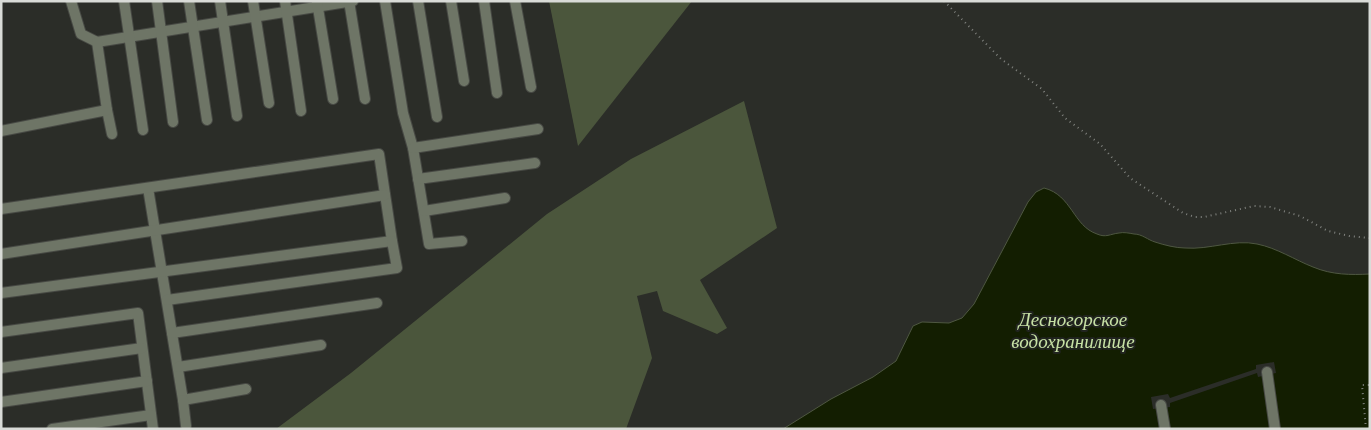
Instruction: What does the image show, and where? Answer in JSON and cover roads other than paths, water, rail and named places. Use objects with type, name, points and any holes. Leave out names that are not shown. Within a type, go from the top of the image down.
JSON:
[{"type":"lane","points":[[71,1],[81,34],[97,42],[255,17],[285,7],[353,1]]},
{"type":"lane","points":[[124,1],[143,130]]},
{"type":"lane","points":[[157,1],[172,122]]},
{"type":"lane","points":[[189,1],[207,120]]},
{"type":"lane","points":[[220,1],[237,116]]},
{"type":"lane","points":[[253,1],[268,103]]},
{"type":"lane","points":[[385,1],[403,113],[413,148],[429,244],[462,241]]},
{"type":"lane","points":[[418,1],[437,117]]},
{"type":"lane","points":[[451,1],[464,81]]},
{"type":"lane","points":[[484,1],[497,92]]},
{"type":"lane","points":[[515,1],[531,88]]},
{"type":"lane","points":[[349,2],[365,99]]},
{"type":"lane","points":[[318,4],[333,99]]},
{"type":"lane","points":[[285,7],[301,111]]},
{"type":"lane","points":[[97,42],[112,134]]},
{"type":"lane","points":[[1,131],[107,110]]},
{"type":"lane","points":[[413,148],[538,129]]},
{"type":"lane","points":[[1,209],[379,154],[397,268],[167,300]]},
{"type":"lane","points":[[418,179],[535,163]]},
{"type":"lane","points":[[148,188],[186,426]]},
{"type":"lane","points":[[1,254],[155,232],[385,195]]},
{"type":"lane","points":[[424,211],[505,198]]},
{"type":"lane","points":[[1,293],[392,241]]},
{"type":"lane","points":[[172,334],[377,303]]},
{"type":"lane","points":[[1,332],[138,313],[153,429]]},
{"type":"lane","points":[[178,367],[321,345]]},
{"type":"lane","points":[[1,368],[142,348]]},
{"type":"lane","points":[[1267,372],[1275,429]]},
{"type":"lane","points":[[1,402],[147,381]]},
{"type":"lane","points":[[183,400],[246,389]]},
{"type":"lane","points":[[1161,404],[1165,429]]},
{"type":"lane","points":[[52,429],[151,415]]},
{"type":"water","name":"Десногорское водохранилище","points":[[1044,188],[1061,197],[1089,230],[1100,235],[1137,234],[1152,241],[1181,248],[1203,248],[1239,243],[1257,244],[1272,248],[1327,272],[1370,274],[1370,429],[783,429],[831,399],[873,377],[896,361],[913,326],[922,322],[949,323],[962,318],[974,304],[1028,202],[1036,192]]}]
